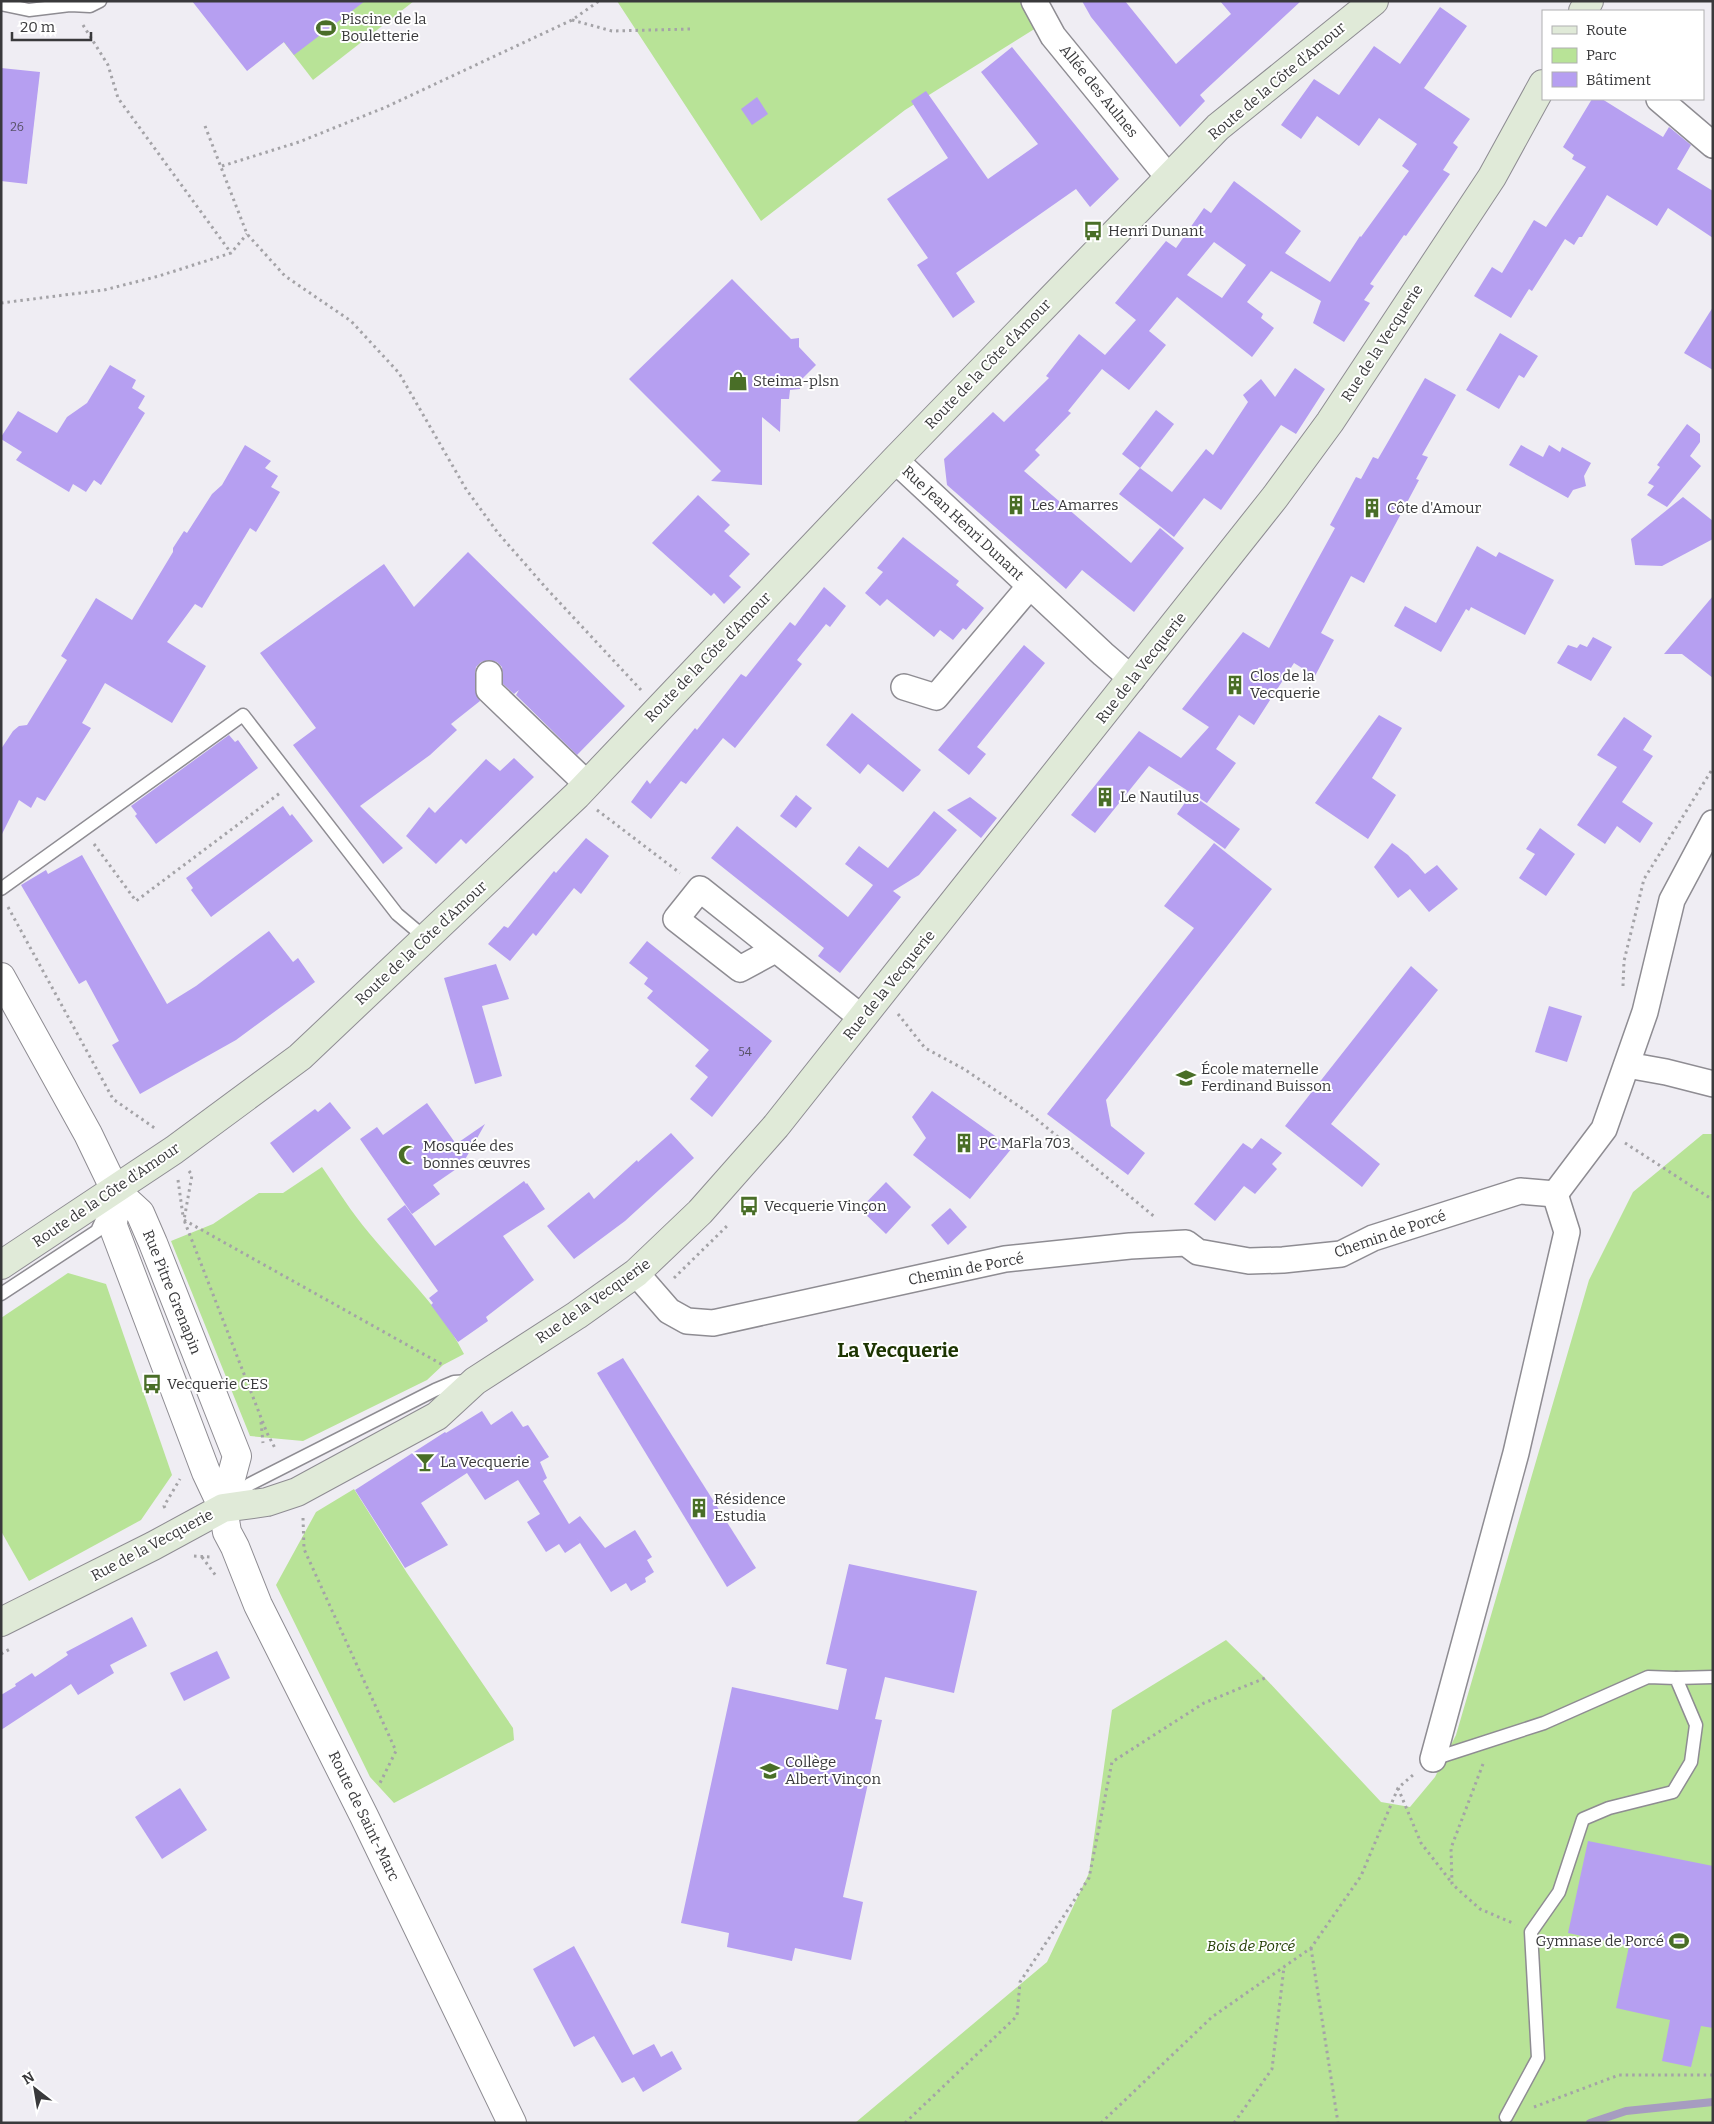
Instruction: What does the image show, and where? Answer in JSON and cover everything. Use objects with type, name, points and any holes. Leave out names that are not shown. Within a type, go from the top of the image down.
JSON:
[{"type":"main road","name":"Route de la Côte d'Amour","points":[[1,1265],[174,1150],[300,1058],[582,789],[895,460],[1218,127],[1374,1]]},
{"type":"main road","name":"Rue de la Vecquerie","points":[[1,1622],[153,1546],[223,1508],[267,1502],[297,1492],[437,1416],[475,1381],[586,1310],[636,1273],[700,1212],[746,1161],[870,1008],[1275,497],[1330,422],[1492,176],[1542,86]]},
{"type":"street","name":"Allée des Aulnes","points":[[1034,1],[1053,36],[1169,178]]},
{"type":"street","points":[[1660,100],[1713,145]]},
{"type":"street","name":"Rue Jean Henri Dunant","points":[[895,460],[1132,679]]},
{"type":"street","name":"Rue Jean Henri Dunant","points":[[904,687],[936,697],[1030,586]]},
{"type":"street","points":[[489,674],[489,690],[582,789]]},
{"type":"street","points":[[1433,1759],[1516,1453],[1567,1232],[1555,1194],[1604,1129],[1646,1012],[1672,900],[1713,823]]},
{"type":"street","points":[[775,950],[740,969],[676,918],[700,889],[775,950],[870,1008]]},
{"type":"street","name":"Rue Pitre Grenapin","points":[[1,977],[88,1134],[115,1190],[140,1213],[237,1456],[223,1508]]},
{"type":"street","points":[[1627,1065],[1666,1072],[1713,1084]]},
{"type":"street","name":"Chemin de Porcé","points":[[636,1273],[670,1311],[687,1321],[712,1323],[1005,1258],[1130,1246],[1186,1243],[1198,1252],[1249,1261],[1283,1260],[1341,1254],[1373,1238],[1520,1192],[1555,1194]]},
{"type":"street","name":"Route de Saint-Marc","points":[[223,1508],[227,1532],[235,1547],[258,1605],[364,1816],[512,2123]]},
{"type":"lane","points":[[1,4],[29,10],[95,3]]},
{"type":"lane","points":[[1,890],[243,715],[396,914],[416,930]]},
{"type":"lane","points":[[1,1294],[97,1230],[115,1190]]},
{"type":"lane","points":[[1433,1759],[1544,1722],[1648,1677],[1713,1676]]},
{"type":"lane","points":[[1506,2117],[1538,2058],[1531,1932],[1559,1892],[1583,1819],[1609,1808],[1674,1792],[1691,1762],[1696,1725],[1676,1678]]},
{"type":"path","points":[[222,166],[299,142],[386,107],[572,20],[599,1]]},
{"type":"path","points":[[95,3],[80,20],[108,65],[118,98],[231,253]]},
{"type":"path","points":[[572,20],[612,31],[692,29]]},
{"type":"path","points":[[205,126],[247,234],[285,276],[351,321],[400,373],[466,489],[498,533],[614,662],[660,708]]},
{"type":"path","points":[[1,303],[104,290],[159,276],[231,253],[247,234]]},
{"type":"path","points":[[1623,988],[1624,961],[1644,879],[1713,768]]},
{"type":"path","points":[[83,830],[136,901],[294,782]]},
{"type":"path","points":[[582,789],[700,889]]},
{"type":"path","points":[[6,904],[113,1099],[163,1134]]},
{"type":"path","points":[[870,1008],[899,1015],[925,1048],[964,1069],[1029,1113],[1186,1243]]},
{"type":"path","points":[[1604,1129],[1713,1200]]},
{"type":"path","points":[[260,1416],[184,1220],[475,1381]]},
{"type":"path","points":[[303,1515],[304,1548],[396,1751],[364,1816]]},
{"type":"path","points":[[906,2123],[1017,2016],[1020,1982],[1089,1878],[1112,1762],[1204,1703],[1265,1678]]},
{"type":"path","points":[[1452,1884],[1451,1848],[1492,1739]]},
{"type":"path","points":[[1101,2123],[1212,2017],[1311,1948],[1361,1876],[1398,1788],[1433,1759]]},
{"type":"path","points":[[1398,1788],[1421,1843],[1452,1884],[1480,1909],[1531,1932]]},
{"type":"path","points":[[1311,1948],[1338,2123]]},
{"type":"path","points":[[1234,2123],[1272,2069],[1284,1967]]},
{"type":"path","points":[[1506,2117],[1619,2075],[1713,2075]]},
{"type":"green space","name":"Piscine de la Bouletterie","points":[[252,1],[414,1],[313,80]]},
{"type":"green space","points":[[617,1],[1019,1],[1036,28],[905,110],[761,221]]},
{"type":"green space","name":"Bois de Porcé","points":[[1703,1134],[1713,1134],[1713,2123],[855,2123],[1047,1962],[1089,1873],[1112,1710],[1226,1640],[1265,1678],[1381,1802],[1410,1807],[1435,1777],[1456,1735],[1589,1280],[1633,1192]]},
{"type":"green space","points":[[322,1167],[381,1248],[444,1321],[464,1354],[443,1365],[427,1380],[303,1441],[250,1436],[171,1241],[213,1224],[259,1193],[283,1193]]},
{"type":"green space","points":[[68,1273],[106,1284],[172,1475],[141,1520],[29,1581],[1,1531],[1,1318]]},
{"type":"green space","points":[[354,1489],[407,1573],[513,1728],[514,1740],[394,1803],[370,1777],[276,1585],[316,1512]]},
{"type":"building","points":[[192,1],[365,1],[294,55],[284,42],[247,71]]},
{"type":"building","points":[[1082,1],[1125,1],[1176,64],[1231,14],[1220,1],[1301,1],[1200,95],[1205,101],[1180,127],[1091,17]]},
{"type":"building","points":[[1440,7],[1467,26],[1424,88],[1470,119],[1453,143],[1458,147],[1443,170],[1450,174],[1370,284],[1374,286],[1364,300],[1370,303],[1344,342],[1313,323],[1321,301],[1271,271],[1247,302],[1263,314],[1261,318],[1274,328],[1252,357],[1177,297],[1149,331],[1166,345],[1129,390],[1102,369],[1068,411],[1071,413],[1035,450],[1040,455],[1024,471],[1131,563],[1160,528],[1184,548],[1134,612],[1082,570],[1066,589],[947,485],[944,459],[993,412],[1004,422],[1049,378],[1046,376],[1079,334],[1105,355],[1136,320],[1115,303],[1166,241],[1176,248],[1204,208],[1211,213],[1234,181],[1301,231],[1285,253],[1330,282],[1360,236],[1409,171],[1402,166],[1417,144],[1379,118],[1359,146],[1317,116],[1301,139],[1281,125],[1314,79],[1339,95],[1374,46],[1400,64]],"holes":[[[1214,242],[1246,265],[1222,298],[1187,275]]]},
{"type":"building","points":[[1012,47],[1119,179],[1090,207],[1076,189],[956,273],[975,302],[953,318],[917,265],[928,258],[887,199],[948,158],[911,101],[926,91],[988,179],[1038,144],[981,72]]},
{"type":"building","points":[[1,68],[40,72],[27,184],[1,181]]},
{"type":"building","points":[[757,97],[768,114],[752,125],[741,109]]},
{"type":"building","points":[[1591,100],[1604,100],[1663,137],[1669,127],[1691,145],[1677,169],[1713,191],[1713,238],[1668,208],[1657,226],[1607,195],[1582,237],[1579,237],[1574,245],[1565,239],[1532,291],[1529,289],[1511,318],[1474,296],[1492,267],[1502,273],[1534,220],[1546,227],[1586,167],[1572,159],[1574,155],[1563,147]]},
{"type":"building","points":[[732,279],[791,339],[799,338],[799,347],[816,365],[800,381],[800,389],[790,390],[789,399],[781,399],[780,432],[762,417],[762,485],[711,481],[721,471],[629,379]]},
{"type":"building","points":[[1713,307],[1713,370],[1684,353]]},
{"type":"building","points":[[1500,333],[1538,356],[1524,378],[1519,375],[1499,409],[1466,390]]},
{"type":"building","points":[[110,365],[136,380],[132,388],[145,396],[138,408],[145,413],[101,485],[94,480],[86,492],[73,484],[69,492],[16,460],[22,452],[1,439],[1,437],[18,411],[57,433],[67,417],[87,403]]},
{"type":"building","points":[[1295,368],[1325,389],[1296,434],[1281,425],[1221,510],[1204,498],[1174,537],[1119,494],[1140,468],[1172,492],[1206,449],[1213,455],[1248,402],[1243,395],[1261,379],[1275,397]]},
{"type":"building","points":[[1425,378],[1456,395],[1422,455],[1428,457],[1416,479],[1419,480],[1364,583],[1351,576],[1321,633],[1334,640],[1315,676],[1294,663],[1254,725],[1239,715],[1216,749],[1236,763],[1207,803],[1149,766],[1095,833],[1071,815],[1139,731],[1181,758],[1209,727],[1182,709],[1243,632],[1269,648],[1335,528],[1330,525],[1356,477],[1361,479],[1373,457],[1378,459]]},
{"type":"building","points":[[1156,410],[1174,424],[1140,468],[1122,454]]},
{"type":"building","points":[[1687,424],[1700,434],[1700,442],[1690,456],[1701,466],[1667,507],[1647,495],[1654,486],[1648,483],[1660,467],[1657,465]]},
{"type":"building","points":[[245,445],[271,461],[265,468],[278,476],[271,487],[280,492],[256,532],[250,528],[202,608],[195,604],[167,642],[206,666],[172,723],[105,683],[82,723],[91,728],[45,801],[37,797],[31,808],[19,800],[1,836],[1,749],[13,731],[19,726],[27,725],[67,660],[61,656],[96,598],[132,620],[173,552],[173,548],[184,531],[187,533],[212,494],[222,485]]},
{"type":"building","points":[[1521,445],[1543,457],[1549,445],[1560,452],[1562,447],[1591,463],[1584,476],[1586,486],[1573,490],[1568,498],[1509,465]]},
{"type":"building","points":[[698,495],[730,525],[724,531],[750,554],[729,576],[741,587],[724,604],[714,593],[711,596],[652,543]]},
{"type":"building","points":[[1683,497],[1713,521],[1713,539],[1662,566],[1635,565],[1631,539]]},
{"type":"building","points":[[903,537],[959,581],[956,585],[984,608],[966,630],[963,628],[953,640],[940,630],[934,637],[887,599],[880,606],[865,593],[883,572],[877,568]]},
{"type":"building","points":[[1477,546],[1496,557],[1499,552],[1554,580],[1525,635],[1471,607],[1469,611],[1466,609],[1441,652],[1394,626],[1405,606],[1436,623]]},
{"type":"building","points":[[468,552],[625,706],[577,755],[516,695],[519,690],[514,694],[503,684],[502,667],[497,662],[489,660],[481,662],[476,667],[475,674],[475,690],[480,701],[451,724],[457,730],[430,755],[360,806],[403,848],[383,864],[293,745],[316,728],[260,653],[384,564],[414,607]]},
{"type":"building","points":[[824,587],[846,606],[830,627],[826,624],[797,660],[802,664],[735,748],[723,738],[686,784],[681,781],[651,819],[631,802],[647,780],[650,784],[695,728],[697,730],[741,674],[746,677],[790,622],[795,626]]},
{"type":"building","points":[[1713,596],[1713,678],[1682,654],[1664,654]]},
{"type":"building","points":[[1593,637],[1612,647],[1591,681],[1557,663],[1568,645],[1577,648],[1580,644],[1587,647]]},
{"type":"building","points":[[1024,645],[1045,663],[977,747],[986,754],[969,775],[938,750]]},
{"type":"building","points":[[852,713],[921,770],[903,792],[868,764],[860,774],[826,745]]},
{"type":"building","points":[[1379,715],[1402,728],[1372,778],[1396,795],[1368,839],[1315,803]]},
{"type":"building","points":[[1624,717],[1652,736],[1643,750],[1653,756],[1622,802],[1653,823],[1640,843],[1617,826],[1605,844],[1577,825],[1617,767],[1597,755]]},
{"type":"building","points":[[229,735],[235,742],[238,740],[258,768],[156,844],[135,816],[137,814],[131,806]]},
{"type":"building","points":[[514,758],[534,777],[466,844],[461,839],[436,864],[406,836],[429,807],[435,813],[486,759],[500,771]]},
{"type":"building","points":[[1191,794],[1240,829],[1225,849],[1177,814]]},
{"type":"building","points":[[796,795],[812,808],[796,828],[780,816]]},
{"type":"building","points":[[970,797],[997,818],[981,838],[947,810]]},
{"type":"building","points":[[283,806],[290,816],[292,814],[313,841],[211,917],[191,890],[193,888],[186,878]]},
{"type":"building","points":[[934,811],[957,830],[919,875],[893,891],[901,897],[840,973],[818,956],[824,948],[711,858],[737,826],[848,917],[873,885],[845,864],[859,846],[888,868]]},
{"type":"building","points":[[1540,828],[1575,854],[1546,896],[1519,878],[1535,854],[1526,849]]},
{"type":"building","points":[[586,838],[609,856],[581,894],[574,888],[536,936],[533,933],[510,961],[488,944],[504,926],[508,928],[554,871],[556,873]]},
{"type":"building","points":[[1214,843],[1272,889],[1106,1100],[1111,1126],[1145,1153],[1128,1175],[1047,1114],[1194,928],[1164,906]]},
{"type":"building","points":[[1392,843],[1408,855],[1425,874],[1437,865],[1458,889],[1429,912],[1410,889],[1398,898],[1374,867]]},
{"type":"building","points":[[82,855],[167,1004],[196,986],[269,931],[293,962],[298,958],[315,982],[236,1040],[140,1094],[112,1045],[119,1041],[86,980],[79,984],[21,885],[46,870],[48,874]]},
{"type":"building","points":[[647,941],[772,1041],[712,1117],[690,1099],[708,1077],[695,1066],[709,1050],[647,998],[653,991],[644,984],[648,978],[629,963]]},
{"type":"building","points":[[496,964],[509,999],[482,1006],[502,1076],[475,1084],[444,978]]},
{"type":"building","points":[[1411,966],[1438,990],[1331,1124],[1380,1164],[1362,1187],[1285,1126]]},
{"type":"building","points":[[1549,1006],[1582,1016],[1567,1062],[1535,1052]]},
{"type":"building","name":"PC MaFla 703","points":[[932,1091],[1012,1148],[970,1199],[913,1155],[926,1138],[912,1117]]},
{"type":"building","points":[[330,1102],[351,1128],[293,1173],[270,1143],[315,1109],[318,1112]]},
{"type":"building","points":[[427,1103],[456,1144],[485,1124],[462,1165],[433,1185],[440,1194],[412,1214],[360,1139],[377,1127],[383,1135]]},
{"type":"building","points":[[671,1133],[694,1158],[625,1221],[574,1259],[547,1226],[589,1192],[594,1199],[637,1160],[638,1162]]},
{"type":"building","points":[[1261,1138],[1282,1153],[1272,1164],[1277,1169],[1255,1194],[1244,1186],[1215,1221],[1194,1204],[1243,1143],[1252,1149]]},
{"type":"building","points":[[524,1181],[545,1209],[503,1236],[534,1280],[486,1317],[488,1321],[458,1342],[431,1305],[433,1303],[429,1298],[438,1291],[387,1219],[405,1205],[435,1246]]},
{"type":"building","points":[[886,1182],[911,1207],[886,1234],[860,1209]]},
{"type":"building","points":[[950,1208],[967,1227],[948,1245],[931,1225]]},
{"type":"building","name":"Résidence Estudia","points":[[623,1358],[756,1568],[727,1587],[597,1373]]},
{"type":"building","points":[[482,1411],[491,1425],[512,1411],[523,1427],[528,1425],[549,1457],[540,1462],[547,1478],[543,1481],[569,1524],[580,1516],[605,1548],[635,1530],[652,1557],[647,1560],[654,1572],[645,1578],[646,1582],[631,1591],[626,1583],[611,1592],[575,1535],[580,1543],[565,1553],[559,1544],[546,1552],[527,1522],[540,1514],[518,1480],[485,1500],[467,1473],[421,1503],[448,1545],[405,1568],[355,1490],[445,1432]]},
{"type":"building","name":"Collège Albert Vinçon","points":[[849,1564],[977,1591],[954,1693],[885,1677],[875,1719],[882,1720],[843,1897],[863,1902],[851,1960],[795,1948],[792,1961],[727,1947],[729,1933],[681,1923],[732,1687],[838,1710],[847,1669],[826,1664]]},
{"type":"building","points":[[132,1617],[147,1646],[110,1665],[114,1673],[78,1695],[71,1684],[1,1730],[1,1695],[32,1673],[35,1677],[68,1655],[66,1652]]},
{"type":"building","points":[[217,1651],[230,1678],[184,1701],[170,1673]]},
{"type":"building","points":[[180,1788],[207,1830],[162,1859],[135,1817]]},
{"type":"building","points":[[1588,1841],[1713,1866],[1713,2028],[1701,2026],[1691,2067],[1662,2061],[1670,2020],[1616,2008],[1629,1946],[1568,1933]]},
{"type":"building","points":[[574,1946],[633,2055],[654,2044],[661,2057],[672,2051],[682,2069],[643,2092],[634,2077],[622,2083],[594,2036],[574,2047],[533,1969]]},
{"type":"waterway","points":[[1590,2123],[1626,2111],[1713,2102]]},
{"type":"place","name":"Piscine de la Bouletterie","points":[[326,28]]},
{"type":"place","name":"Henri Dunant","points":[[1093,231]]},
{"type":"place","name":"Steima-plsn","points":[[738,381]]},
{"type":"place","name":"Les Amarres","points":[[1016,505]]},
{"type":"place","name":"Côte d'Amour","points":[[1372,508]]},
{"type":"place","name":"Clos de la Vecquerie","points":[[1235,685]]},
{"type":"place","name":"Le Nautilus","points":[[1105,797]]},
{"type":"place","name":"École maternelle Ferdinand Buisson","points":[[1186,1078]]},
{"type":"place","name":"PC MaFla 703","points":[[964,1143]]},
{"type":"place","name":"Mosquée des bonnes œuvres","points":[[408,1155]]},
{"type":"place","name":"Vecquerie Vinçon","points":[[749,1206]]},
{"type":"place","name":"Vecquerie CES","points":[[152,1384]]},
{"type":"place","name":"La Vecquerie","points":[[425,1462]]},
{"type":"place","name":"Résidence Estudia","points":[[699,1508]]},
{"type":"place","name":"Collège Albert Vinçon","points":[[770,1771]]},
{"type":"place","name":"Gymnase de Porcé","points":[[1679,1941]]},
{"type":"district","name":"La Vecquerie","points":[[898,1350]]}]
